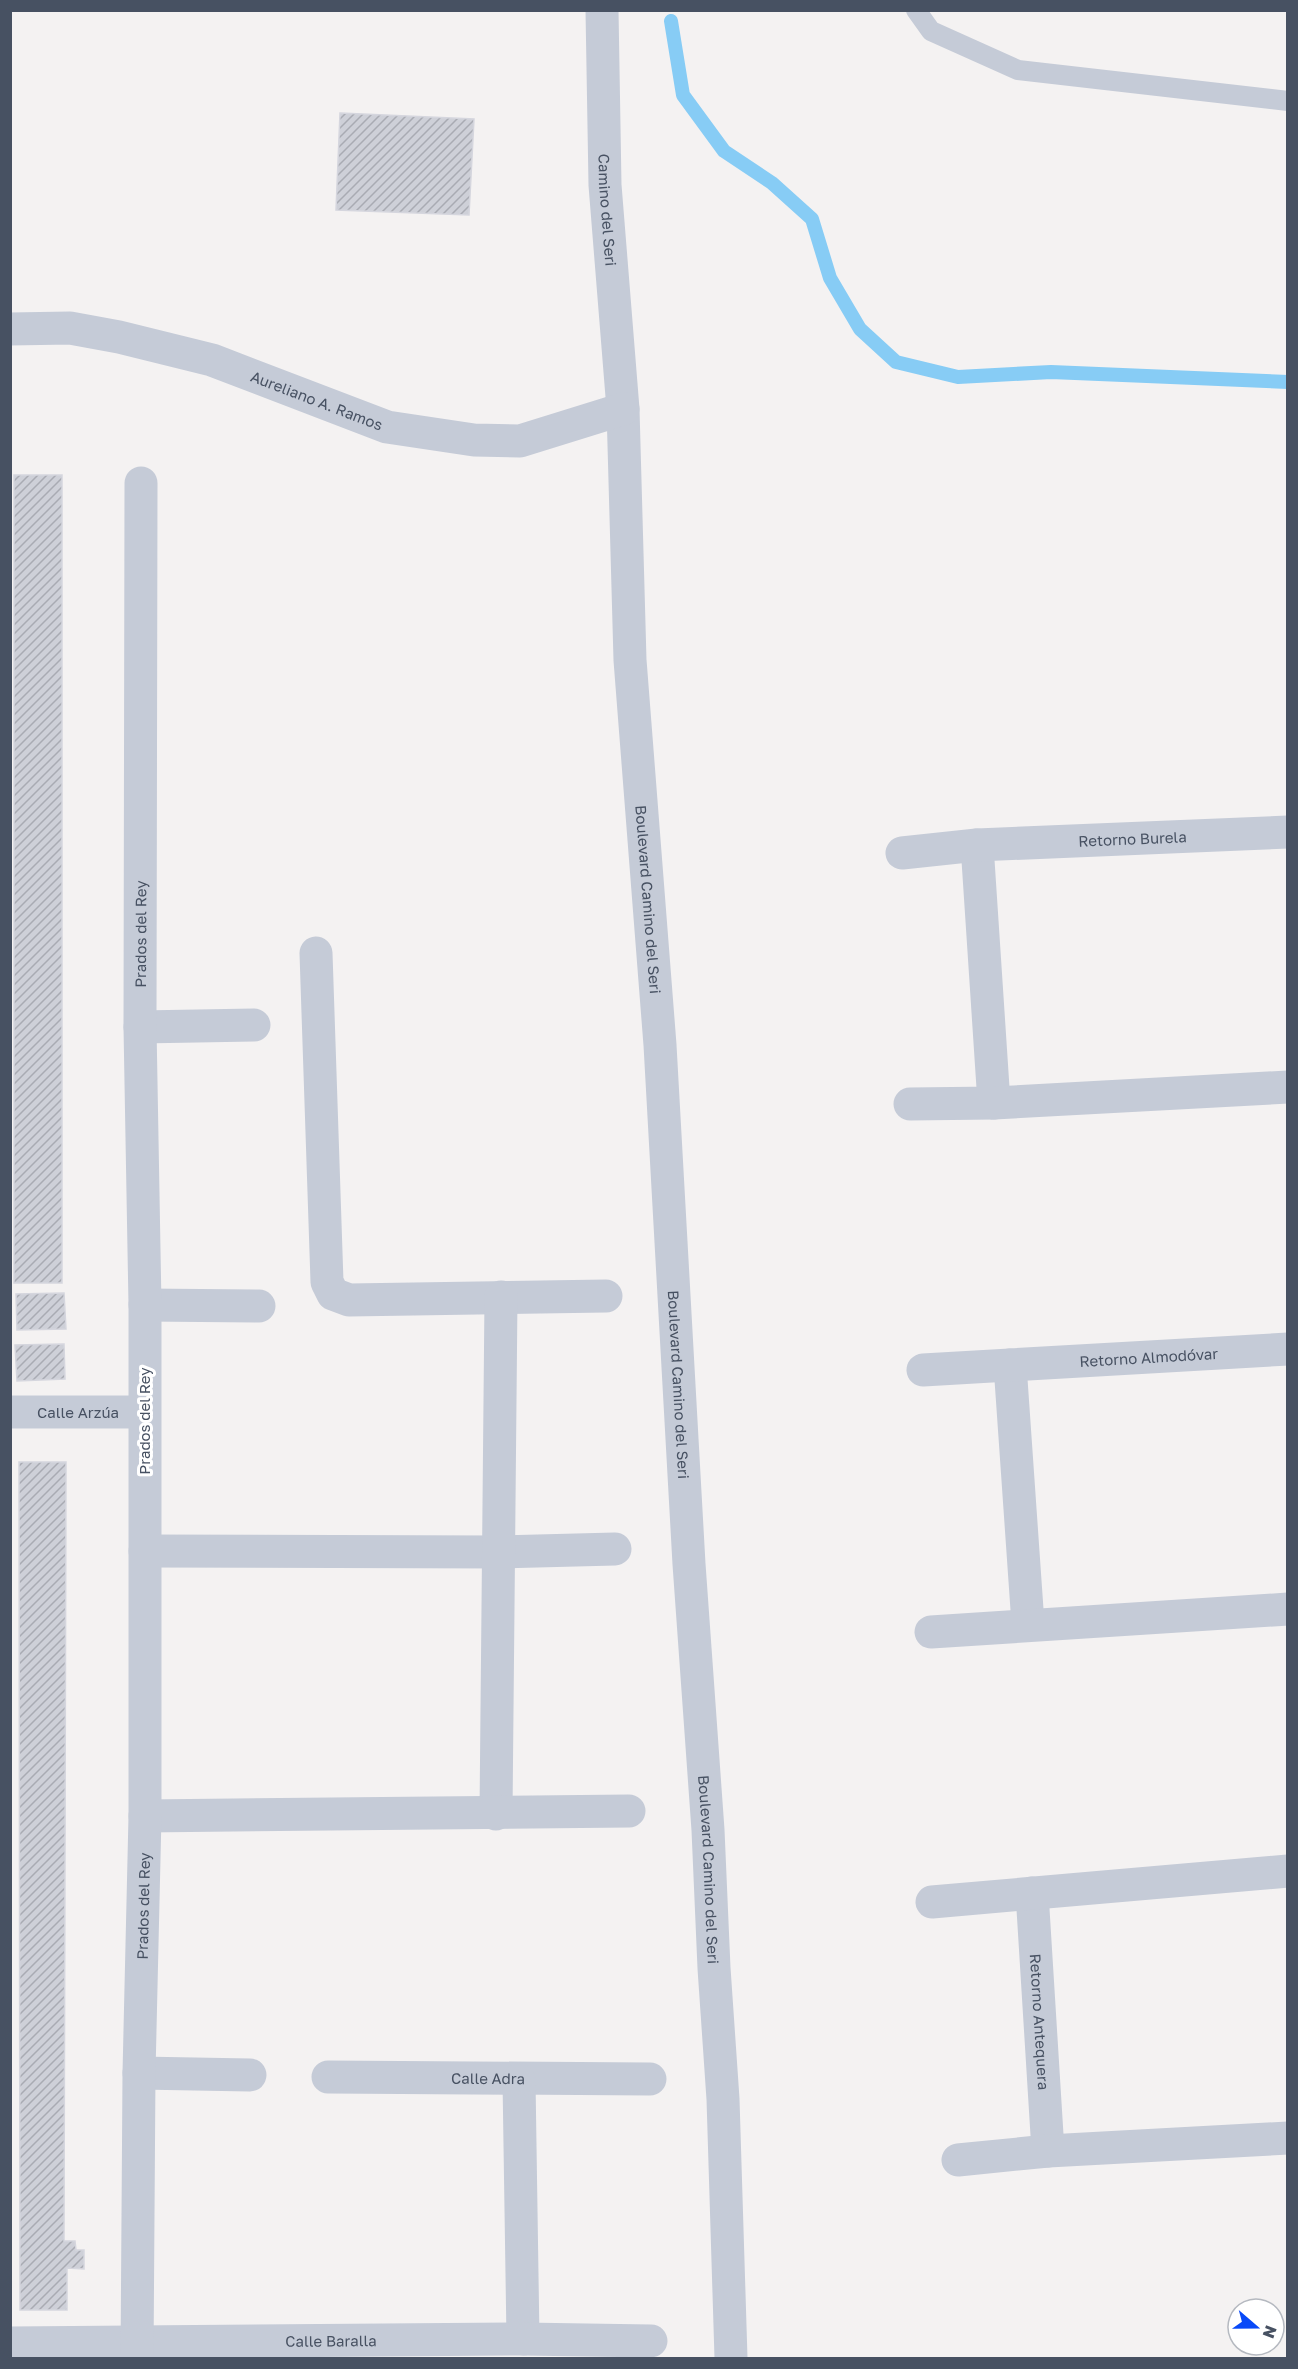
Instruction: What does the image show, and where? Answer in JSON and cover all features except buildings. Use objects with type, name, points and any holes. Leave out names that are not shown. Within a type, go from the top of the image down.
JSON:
[{"type":"street","name":"Camino del Seri","points":[[602,10],[605,185],[623,409]]},
{"type":"street","name":"Aureliano A. Ramos","points":[[10,329],[70,328],[119,337],[212,360],[387,427],[474,440],[520,441],[623,409]]},
{"type":"street","name":"Boulevard Camino del Seri","points":[[623,409],[630,660],[663,1102],[723,2099],[731,2358]]},
{"type":"street","name":"Prados del Rey","points":[[137,2349],[139,2073],[145,1816],[145,1305],[140,1027],[141,483]]},
{"type":"street","name":"Retorno Burela","points":[[902,853],[977,845],[1287,832]]},
{"type":"street","points":[[977,845],[994,1103]]},
{"type":"street","points":[[316,953],[327,1282],[333,1294],[349,1300],[606,1296]]},
{"type":"street","points":[[140,1027],[254,1025]]},
{"type":"street","points":[[910,1104],[994,1103],[1287,1087]]},
{"type":"street","points":[[496,1814],[501,1297]]},
{"type":"street","points":[[145,1305],[259,1306]]},
{"type":"street","name":"Retorno Almodóvar","points":[[923,1370],[1287,1349]]},
{"type":"street","points":[[1010,1365],[1028,1624]]},
{"type":"street","name":"Calle Arzúa","points":[[10,1412],[144,1412]]},
{"type":"street","points":[[145,1551],[615,1550]]},
{"type":"street","points":[[931,1632],[1287,1609]]},
{"type":"street","points":[[145,1816],[629,1812]]},
{"type":"street","points":[[932,1902],[1287,1871]]},
{"type":"street","name":"Retorno Antequera","points":[[1032,1893],[1048,2151]]},
{"type":"street","points":[[139,2073],[250,2075]]},
{"type":"street","name":"Calle Adra","points":[[328,2077],[519,2080],[650,2079]]},
{"type":"street","points":[[519,2080],[522,2339]]},
{"type":"street","points":[[958,2160],[1048,2151],[1287,2138]]},
{"type":"street","name":"Calle Baralla","points":[[10,2343],[137,2349],[303,2350],[522,2339],[651,2341]]},
{"type":"lane","points":[[916,10],[931,31],[1018,70],[1287,101]]},
{"type":"waterway","points":[[671,21],[683,95],[724,151],[772,183],[812,219],[830,278],[860,329],[896,362],[958,377],[1051,372],[1288,382]]}]
